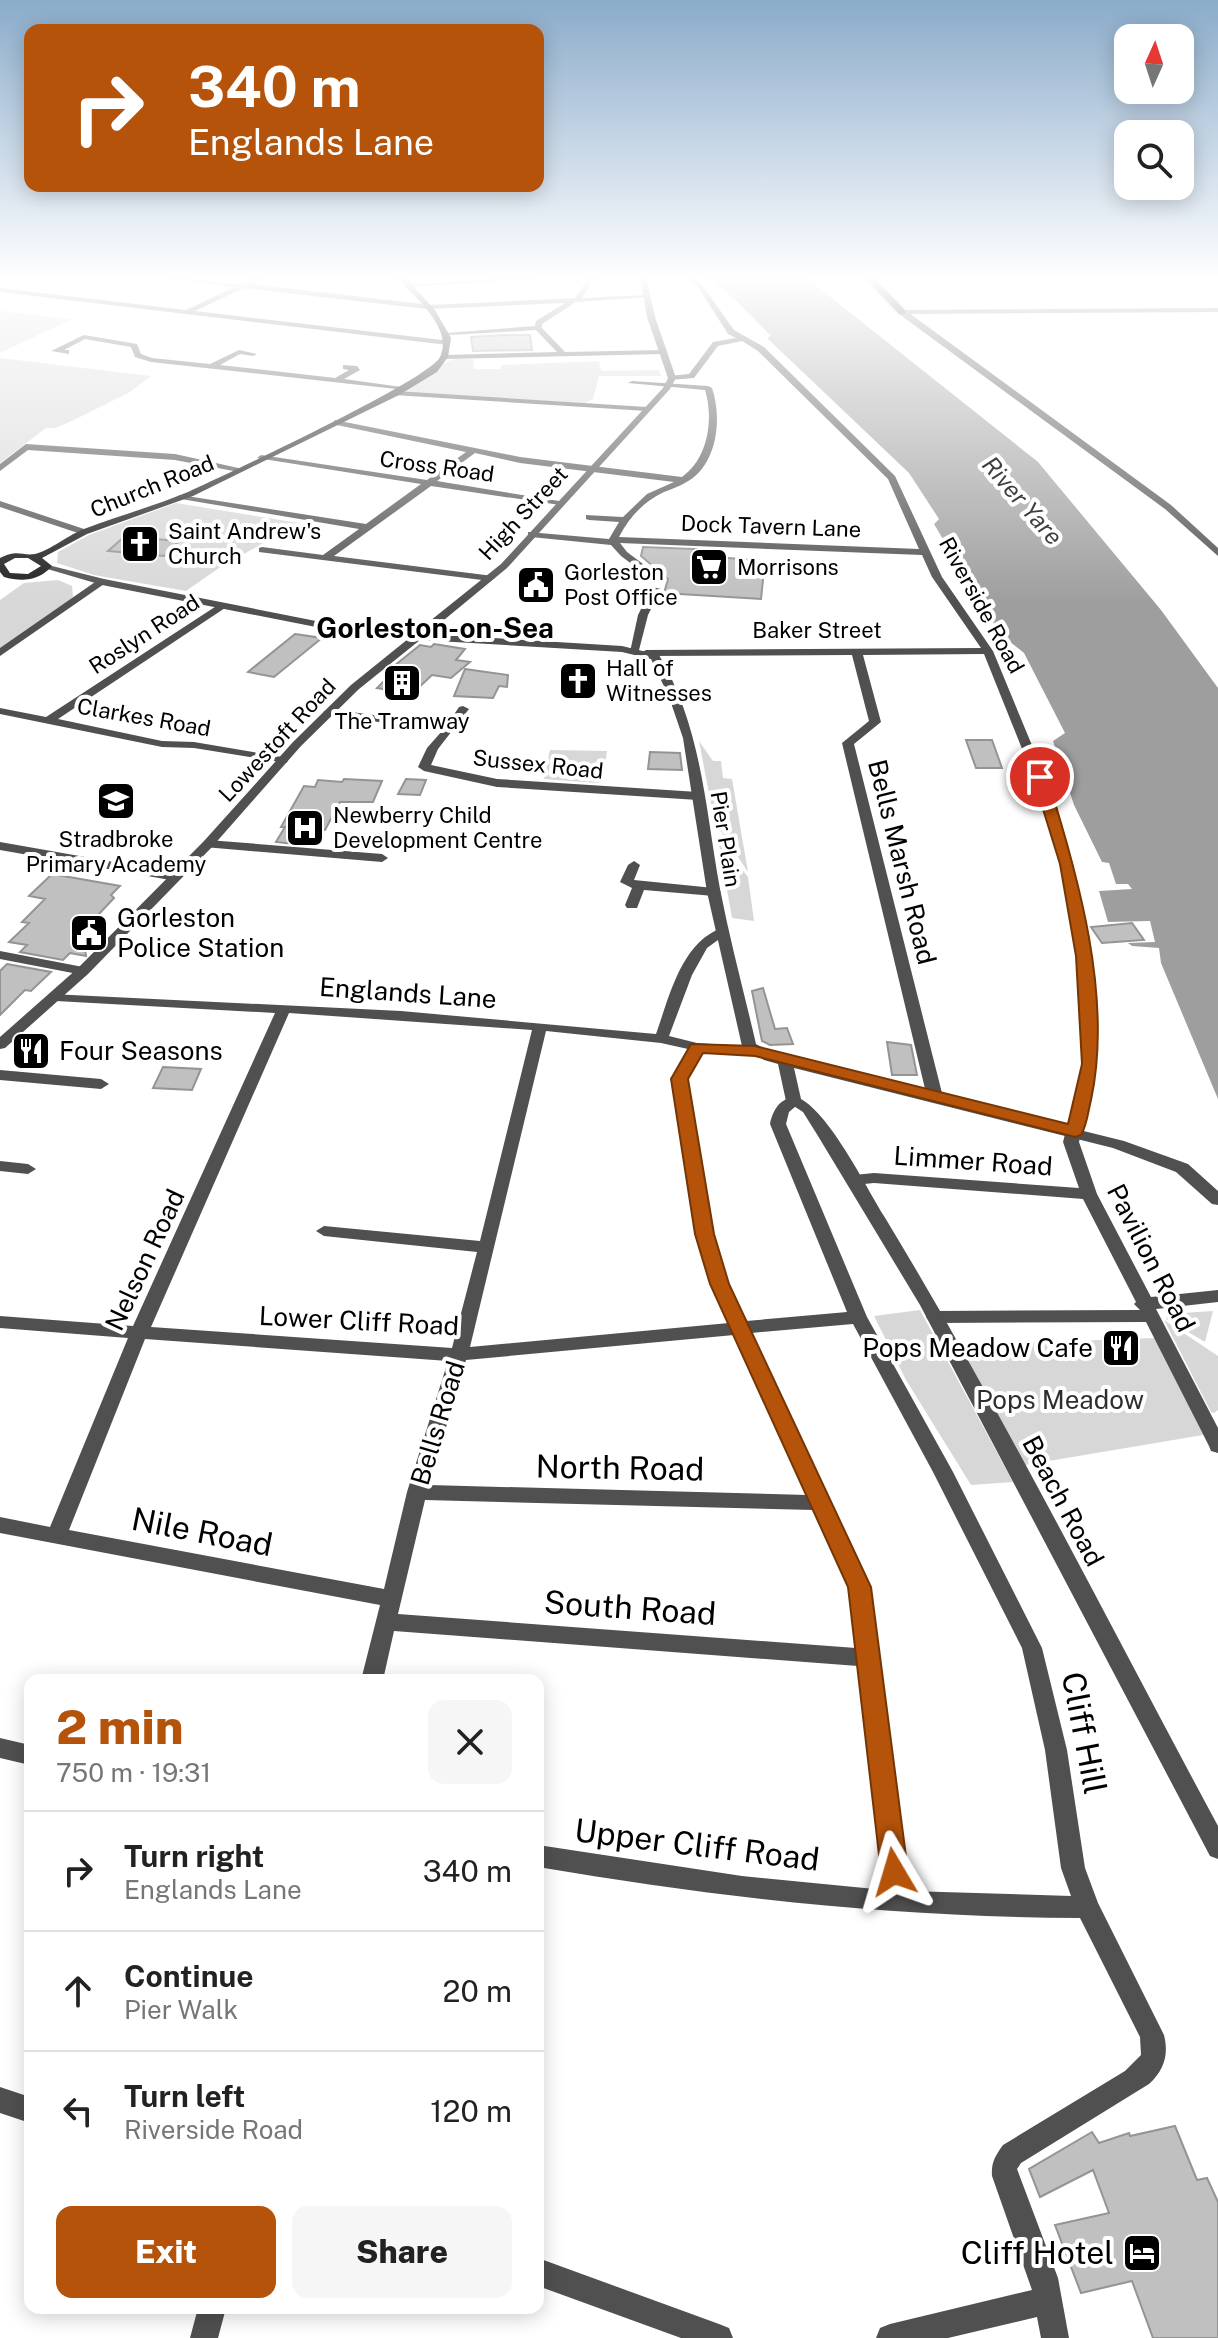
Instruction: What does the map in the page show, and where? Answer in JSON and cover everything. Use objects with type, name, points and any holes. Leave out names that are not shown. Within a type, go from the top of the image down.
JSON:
[{"type":"main road","name":"Church Road","points":[[38,556],[84,532],[180,498],[409,385]]},
{"type":"main road","points":[[15,555],[38,556],[47,566],[44,571],[29,576],[13,577],[3,571],[0,564],[15,555]]},
{"type":"main road","points":[[0,589],[13,577]]},
{"type":"street","points":[[370,385],[647,409]]},
{"type":"street","name":"High Street","points":[[418,636],[490,578],[667,385]]},
{"type":"street","points":[[656,584],[614,541],[625,520],[643,500],[683,480],[701,464],[711,428],[713,399],[706,387],[695,385]]},
{"type":"street","name":"Riverside Road","points":[[798,385],[892,478],[937,577],[988,651],[1044,789],[1070,878],[1084,956],[1090,1064],[1075,1132]]},
{"type":"street","points":[[1002,385],[1168,507],[1218,553]]},
{"type":"street","points":[[335,422],[474,450],[683,480]]},
{"type":"street","points":[[0,468],[26,447],[175,457],[239,469]]},
{"type":"street","points":[[325,558],[474,450]]},
{"type":"street","name":"Cross Road","points":[[261,458],[560,502]]},
{"type":"street","points":[[180,498],[367,527]]},
{"type":"street","points":[[0,504],[84,532]]},
{"type":"street","points":[[589,517],[625,520]]},
{"type":"street","name":"Dock Tavern Lane","points":[[531,534],[614,541],[926,552]]},
{"type":"street","points":[[262,550],[490,578]]},
{"type":"street","points":[[0,554],[15,555]]},
{"type":"street","points":[[47,566],[102,582]]},
{"type":"street","points":[[580,574],[656,584]]},
{"type":"street","points":[[29,576],[102,582]]},
{"type":"street","points":[[0,653],[102,582]]},
{"type":"street","name":"Baker Street","points":[[102,582],[316,624],[418,636],[640,651],[988,651]]},
{"type":"street","points":[[640,651],[643,615],[656,584]]},
{"type":"street","name":"Roslyn Road","points":[[48,721],[221,606]]},
{"type":"street","name":"Lowestoft Road","points":[[0,1045],[56,997],[176,877],[329,712],[376,668],[418,636]]},
{"type":"street","name":"Bells Marsh Road","points":[[856,650],[875,722],[848,743],[935,1097]]},
{"type":"street","name":"Pier Plain","points":[[640,651],[660,663],[689,738],[722,932],[745,1039],[755,1051]]},
{"type":"street","name":"Sussex Road","points":[[463,709],[433,748],[424,767],[480,781],[698,796]]},
{"type":"street","name":"Clarkes Road","points":[[0,711],[162,744],[194,745],[282,761]]},
{"type":"street","name":"Sussex Road","points":[[329,712],[450,729]]},
{"type":"street","points":[[208,844],[361,852],[382,858]]},
{"type":"street","points":[[0,846],[176,877]]},
{"type":"street","points":[[634,865],[627,882],[639,886],[714,892]]},
{"type":"street","points":[[632,905],[639,886]]},
{"type":"street","points":[[661,1039],[685,975],[702,945],[722,932]]},
{"type":"street","points":[[0,955],[83,971]]},
{"type":"street","name":"Englands Lane","points":[[56,997],[540,1026],[661,1039],[697,1047],[755,1051],[1118,1144],[1182,1168],[1218,1200]]},
{"type":"street","name":"Nelson Road","points":[[57,1535],[139,1333],[284,1009]]},
{"type":"street","name":"Bells Road","points":[[374,1674],[417,1492],[459,1354],[487,1247],[540,1026]]},
{"type":"street","points":[[697,1047],[679,1079],[704,1234],[720,1284],[859,1587],[898,1902]]},
{"type":"street","points":[[785,1061],[794,1101]]},
{"type":"street","points":[[0,1075],[101,1084]]},
{"type":"street","name":"Beach Road","points":[[794,1101],[808,1109],[935,1317],[1218,1849]]},
{"type":"street","name":"Cliff Hill","points":[[794,1101],[786,1105],[779,1115],[778,1124],[858,1317],[943,1472],[1032,1648],[1056,1750],[1073,1868],[1087,1907],[1152,2035],[1157,2051],[1152,2065],[1134,2080],[1012,2154],[1004,2166],[1005,2176],[1044,2278],[1055,2338]]},
{"type":"street","name":"Pavilion Road","points":[[1075,1132],[1071,1142],[1089,1194],[1218,1446]]},
{"type":"street","points":[[0,1166],[28,1169]]},
{"type":"street","name":"Limmer Road","points":[[854,1180],[874,1178],[1089,1194]]},
{"type":"street","points":[[324,1231],[487,1247]]},
{"type":"street","points":[[935,1317],[1146,1310],[1218,1296]]},
{"type":"street","name":"Lower Cliff Road","points":[[0,1322],[459,1354],[858,1317]]},
{"type":"street","name":"North Road","points":[[417,1492],[821,1503]]},
{"type":"street","name":"Nile Road","points":[[0,1525],[392,1599]]},
{"type":"street","name":"South Road","points":[[387,1622],[869,1658]]},
{"type":"street","points":[[0,1748],[24,1754]]},
{"type":"street","name":"Upper Cliff Road","points":[[544,1857],[618,1871],[898,1902],[1087,1907]]},
{"type":"street","points":[[0,2100],[24,2108]]},
{"type":"street","points":[[544,2274],[719,2338]]},
{"type":"street","points":[[890,2338],[1050,2302]]},
{"type":"street","points":[[204,2338],[210,2314]]},
{"type":"green space","points":[[0,385],[139,385],[78,418],[56,428],[46,428],[0,463]]},
{"type":"green space","points":[[413,385],[597,385],[593,399],[585,403],[402,393]]},
{"type":"green space","points":[[176,503],[299,523],[219,568],[186,591],[94,575],[57,563],[58,552],[89,535]]},
{"type":"green space","points":[[58,580],[72,586],[73,597],[0,649],[0,600],[24,583]]},
{"type":"green space","points":[[699,741],[713,761],[721,761],[723,778],[732,779],[748,872],[720,830],[716,830]]},
{"type":"green space","points":[[550,750],[607,751],[603,779],[598,783],[544,779]]},
{"type":"green space","points":[[718,839],[748,877],[754,921],[732,918]]},
{"type":"green space","points":[[920,1310],[1013,1482],[971,1485],[906,1380],[874,1316]]},
{"type":"green space","points":[[1213,1311],[1205,1342],[1166,1319],[1167,1314]]},
{"type":"green space","points":[[1164,1320],[1218,1356],[1218,1410],[1214,1413],[1211,1412]]},
{"type":"green space","name":"Pops Meadow","points":[[1156,1338],[1203,1435],[1025,1465],[959,1345]]},
{"type":"water","name":"River Yare","points":[[817,385],[941,385],[1038,462],[1161,610],[1218,688],[1218,1099],[1161,963],[1159,948],[1128,943],[1155,942],[1150,921],[1108,922],[1099,891],[1132,889],[1128,884],[1116,884],[1109,863],[1102,862],[1074,805],[1053,741],[1065,733],[1024,653],[999,633],[934,524],[939,519],[909,473]]},
{"type":"building","name":"Saint Andrew's Church","points":[[124,537],[179,541],[164,556],[108,551]]},
{"type":"building","name":"Morrisons","points":[[643,547],[718,550],[717,557],[765,561],[761,599],[664,593],[668,579],[641,556]]},
{"type":"building","points":[[295,634],[322,638],[274,677],[248,672]]},
{"type":"building","points":[[434,644],[465,649],[456,660],[470,662],[451,678],[432,675],[412,694],[377,688],[398,667],[394,666],[420,645],[431,647]]},
{"type":"building","points":[[465,669],[508,675],[507,687],[499,686],[493,698],[454,696]]},
{"type":"building","points":[[966,740],[992,740],[1002,768],[976,768]]},
{"type":"building","points":[[650,752],[680,753],[682,770],[648,769]]},
{"type":"building","points":[[344,779],[382,781],[373,802],[340,802],[325,830],[312,829],[303,845],[276,842],[304,786],[315,787],[318,780],[342,782]]},
{"type":"building","points":[[406,779],[426,780],[420,795],[398,794]]},
{"type":"building","points":[[52,874],[120,886],[111,895],[114,898],[98,915],[107,934],[98,935],[85,949],[86,956],[70,953],[63,960],[20,952],[27,945],[9,942],[29,923],[22,922],[45,899],[29,896]]},
{"type":"building","points":[[1132,923],[1144,940],[1102,943],[1091,927]]},
{"type":"building","points":[[7,964],[51,972],[31,991],[25,990],[0,1015],[0,971]]},
{"type":"building","points":[[763,988],[775,1029],[787,1028],[793,1044],[770,1045],[762,1041],[752,991]]},
{"type":"building","points":[[887,1042],[911,1045],[917,1075],[892,1075]]},
{"type":"building","points":[[163,1067],[201,1069],[192,1090],[153,1088]]},
{"type":"building","name":"Cliff Hotel","points":[[1175,2126],[1197,2180],[1207,2178],[1218,2202],[1218,2338],[1153,2338],[1132,2281],[1081,2293],[1055,2225],[1109,2213],[1093,2170],[1040,2197],[1029,2169],[1092,2132],[1099,2143],[1129,2133],[1130,2136]]},
{"type":"place","name":"Saint Andrew's Church","points":[[140,544]]},
{"type":"place","name":"Morrisons","points":[[709,567]]},
{"type":"place","name":"Gorleston Post Office","points":[[536,585]]},
{"type":"place","name":"Hall of Witnesses","points":[[578,681]]},
{"type":"place","name":"The Tramway","points":[[402,683]]},
{"type":"place","name":"Stradbroke Primary Academy","points":[[116,801]]},
{"type":"place","name":"Newberry Child Development Centre","points":[[305,828]]},
{"type":"place","name":"Gorleston Police Station","points":[[89,933]]},
{"type":"place","name":"Four Seasons","points":[[31,1051]]},
{"type":"place","name":"Pops Meadow Cafe","points":[[1121,1348]]},
{"type":"place","name":"Cliff Hotel","points":[[1142,2253]]},
{"type":"district","name":"Gorleston-on-Sea","points":[[435,628]]},
{"type":"route","points":[[894,1872],[859,1587],[720,1284],[704,1234],[679,1079],[697,1047],[755,1051],[1075,1132],[1090,1064],[1084,956],[1067,864],[1040,777]]}]
